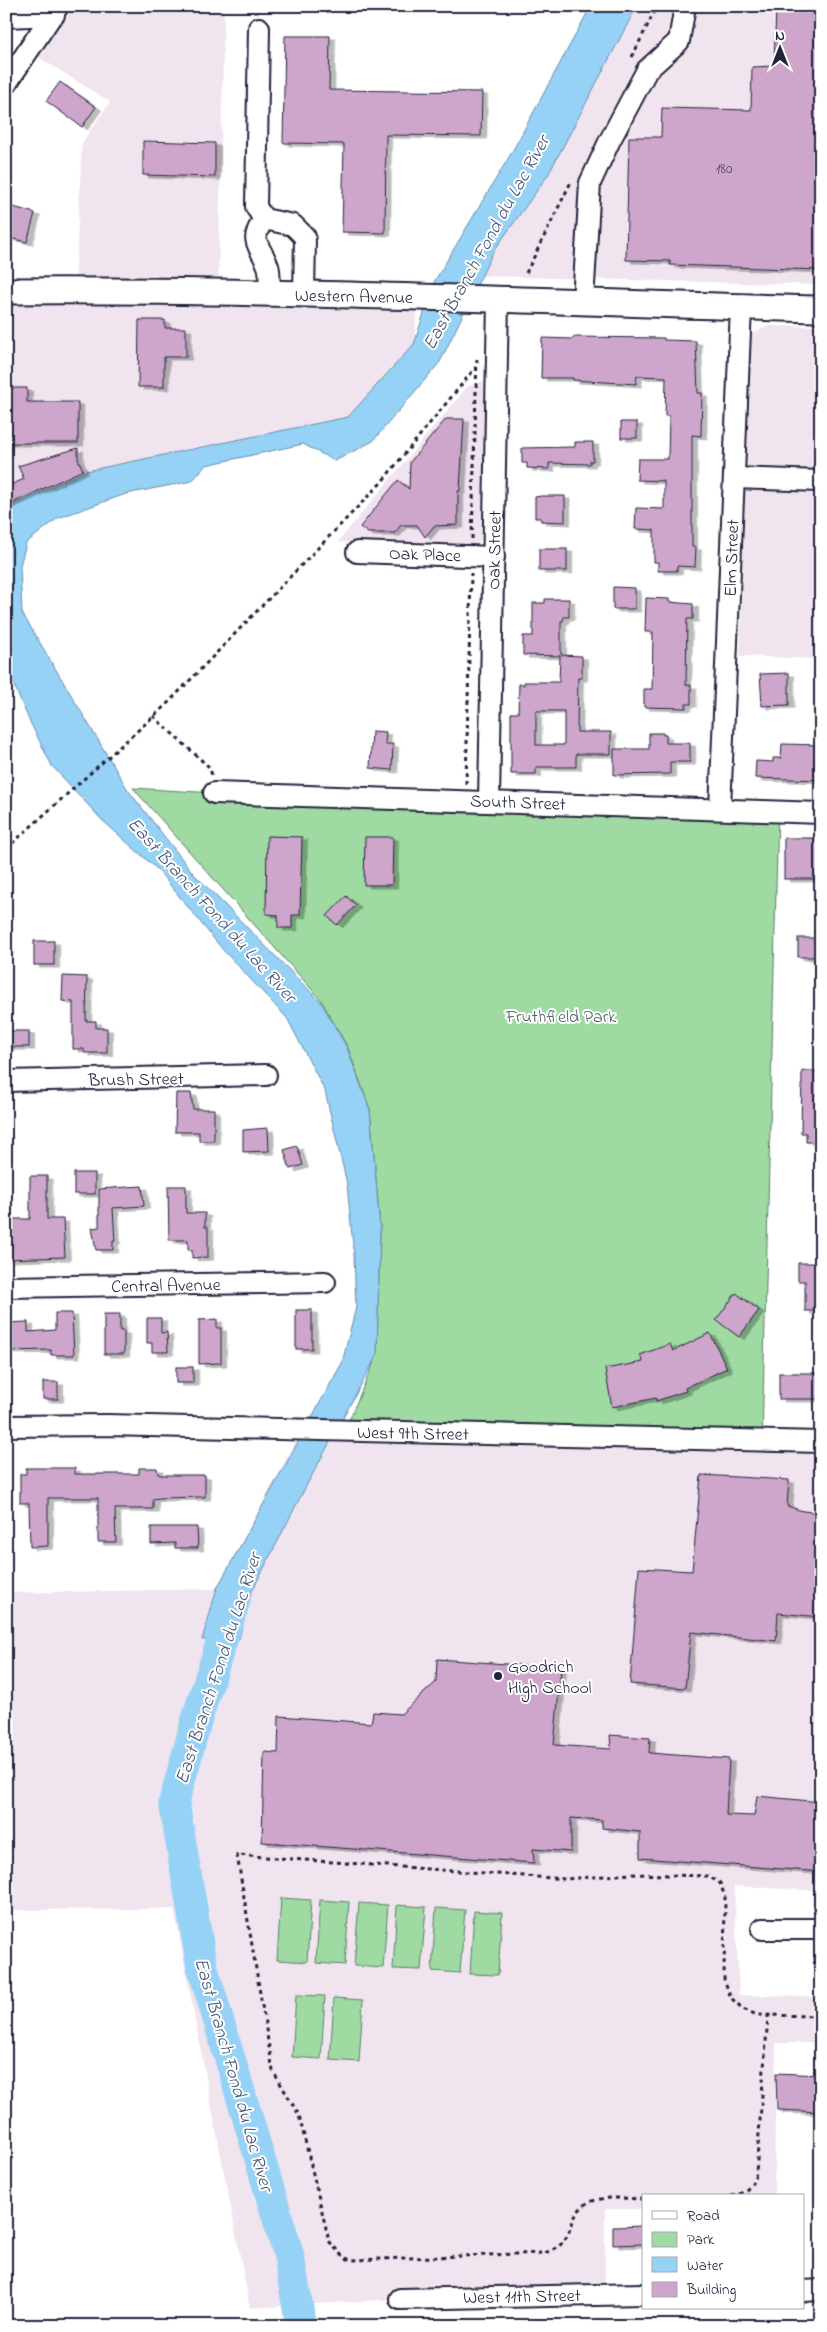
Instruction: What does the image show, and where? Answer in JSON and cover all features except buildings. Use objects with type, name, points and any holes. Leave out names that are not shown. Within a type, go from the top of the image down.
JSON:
[{"type":"main road","points":[[6,277],[88,290]]},
{"type":"main road","name":"Western Avenue","points":[[6,291],[88,290],[821,309]]},
{"type":"street","points":[[583,302],[590,183],[609,142],[647,70],[679,41],[685,6]]},
{"type":"street","points":[[6,16],[56,11]]},
{"type":"street","points":[[6,84],[56,11]]},
{"type":"street","points":[[259,28],[256,208],[264,219],[293,225],[305,237],[304,295]]},
{"type":"street","points":[[264,219],[256,232],[255,240],[268,267],[269,294]]},
{"type":"street","name":"Oak Street","points":[[489,299],[494,557],[489,801]]},
{"type":"street","name":"Elm Street","points":[[720,809],[741,307]]},
{"type":"street","points":[[734,478],[821,481]]},
{"type":"street","name":"Oak Place","points":[[357,552],[494,557]]},
{"type":"street","name":"South Street","points":[[214,793],[821,813]]},
{"type":"street","name":"Brush Street","points":[[6,1081],[266,1075]]},
{"type":"street","name":"Central Avenue","points":[[6,1287],[325,1282]]},
{"type":"street","name":"West 9th Street","points":[[6,1426],[107,1425],[821,1442]]},
{"type":"street","points":[[762,1929],[821,1929]]},
{"type":"street","points":[[804,2290],[821,2290]]},
{"type":"street","name":"West 11th Street","points":[[400,2299],[642,2294]]},
{"type":"path","points":[[466,800],[477,352]]},
{"type":"path","points":[[6,849],[153,716],[380,484],[476,367]]},
{"type":"path","points":[[153,716],[209,767],[214,780],[214,793]]},
{"type":"path","points":[[642,2199],[602,2200],[586,2204],[576,2216],[563,2244],[558,2248],[543,2253],[353,2260],[344,2258],[337,2253],[326,2231],[299,2116],[272,2070],[237,1855],[565,1880],[630,1874],[708,1876],[720,1883],[725,1897],[724,1979],[727,1992],[731,1998],[743,2009],[757,2015],[821,2016]]},
{"type":"path","points":[[736,2194],[747,2190],[753,2184],[756,2173],[768,2016]]},
{"type":"shaded area","points":[[58,6],[224,6],[218,293],[418,298],[414,344],[348,417],[86,471],[6,508],[6,291],[75,288],[82,143],[110,102],[29,51]]},
{"type":"shaded area","points":[[395,6],[591,6],[587,14]]},
{"type":"shaded area","points":[[637,6],[821,6],[821,285],[481,276],[493,252],[548,175]]},
{"type":"shaded area","points":[[768,326],[821,326],[821,659],[740,656],[749,343],[752,334]]},
{"type":"shaded area","points":[[486,380],[481,537],[478,544],[475,547],[338,542],[467,387]]},
{"type":"shaded area","points":[[302,1429],[821,1442],[821,1891],[734,1886],[739,1995],[821,1997],[821,2043],[776,2043],[774,2194],[642,2194],[642,2209],[605,2209],[605,2295],[400,2299],[250,2308],[174,1909],[6,1910],[6,1593],[217,1589]]},
{"type":"green space","name":"Fruthfield Park","points":[[133,788],[214,793],[778,811],[762,1441],[344,1432],[377,1355],[380,1227],[370,1109],[348,1048],[321,1000]]},
{"type":"green space","points":[[281,1898],[311,1900],[307,1962],[277,1960]]},
{"type":"green space","points":[[320,1900],[349,1902],[345,1965],[316,1963]]},
{"type":"green space","points":[[359,1903],[388,1905],[383,1968],[354,1966]]},
{"type":"green space","points":[[397,1905],[426,1907],[421,1970],[393,1969]]},
{"type":"green space","points":[[436,1908],[465,1910],[460,1973],[432,1971]]},
{"type":"green space","points":[[474,1911],[502,1913],[498,1975],[470,1974]]},
{"type":"green space","points":[[296,1995],[325,1996],[321,2059],[292,2057]]},
{"type":"green space","points":[[334,1998],[363,2000],[359,2062],[330,2060]]},
{"type":"water","points":[[591,6],[637,6],[548,175],[493,252],[440,362],[373,441],[335,461],[303,444],[206,465],[192,481],[126,494],[58,518],[26,543],[20,566],[22,613],[128,790],[193,873],[321,1002],[347,1048],[370,1110],[380,1228],[377,1355],[251,1593],[239,1639],[202,1640],[217,1588],[342,1363],[356,1307],[354,1256],[347,1184],[325,1091],[287,1018],[223,950],[157,869],[102,820],[52,766],[6,667],[6,508],[86,471],[348,417],[414,344],[434,282],[512,152]]},
{"type":"waterway","name":"East Branch Fond du Lac River","points":[[235,1600],[198,1715],[174,1802],[201,1962],[289,2256],[301,2326]]},
{"type":"place","name":"Goodrich High School","points":[[498,1676]]}]
